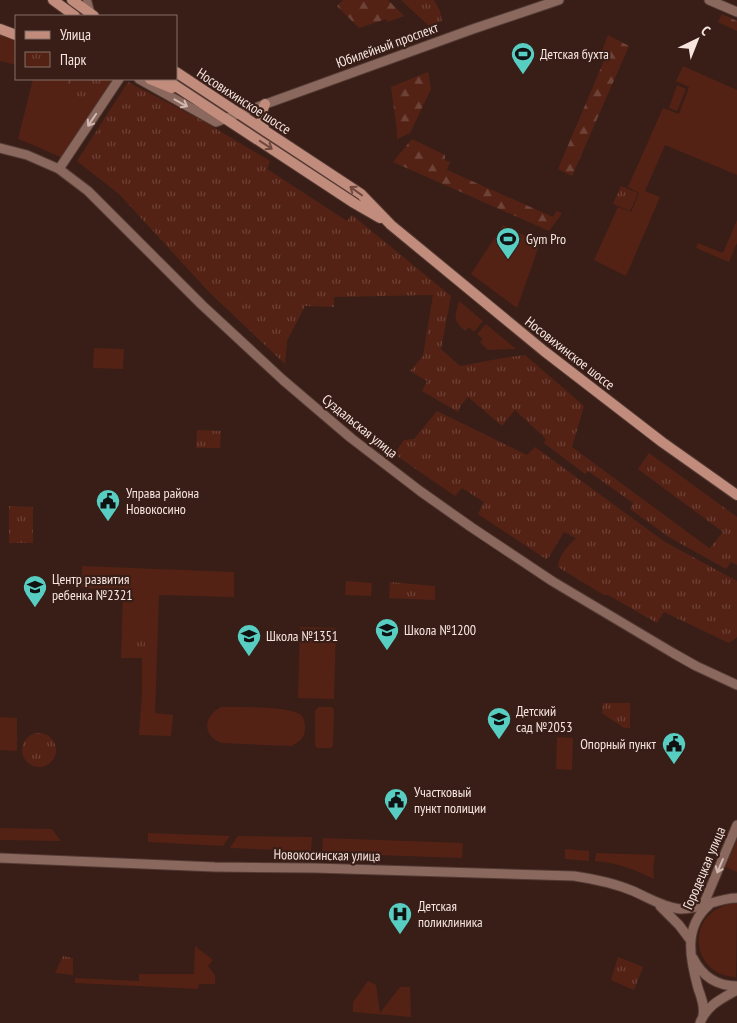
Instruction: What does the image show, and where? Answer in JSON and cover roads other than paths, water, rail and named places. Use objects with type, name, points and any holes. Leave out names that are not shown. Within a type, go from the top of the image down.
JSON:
[{"type":"main road","points":[[53,0],[74,15]]},
{"type":"main road","points":[[72,0],[91,15]]},
{"type":"main road","points":[[0,29],[15,35]]},
{"type":"main road","name":"Носовихинское шоссе","points":[[178,73],[361,194],[391,224],[515,327],[662,442],[737,495]]},
{"type":"main road","points":[[152,80],[194,98]]},
{"type":"main road","name":"Носовихинское шоссе","points":[[167,80],[354,203],[391,224]]},
{"type":"main road","points":[[265,104],[262,119],[265,131]]},
{"type":"street","points":[[87,0],[92,15]]},
{"type":"street","name":"Юбилейный проспект","points":[[225,118],[559,0]]},
{"type":"street","points":[[709,0],[737,12]]},
{"type":"street","points":[[59,169],[117,80]]},
{"type":"street","points":[[140,80],[216,122],[225,118]]},
{"type":"street","name":"Суздальская улица","points":[[0,148],[27,155],[59,169],[73,179],[98,200],[202,305],[283,380],[379,460],[471,527],[552,581],[696,666],[737,685]]},
{"type":"street","name":"Городецкая улица","points":[[691,946],[691,936],[695,921],[737,825]]},
{"type":"street","name":"Новокосинская улица","points":[[0,858],[215,867],[574,876],[618,885],[667,906],[681,909],[695,908],[721,900],[737,898]]},
{"type":"street","points":[[649,898],[662,907],[685,932],[696,964],[707,977],[722,984],[737,986]]},
{"type":"street","points":[[695,921],[704,910],[721,900]]},
{"type":"street","points":[[691,946],[694,974],[703,1005],[701,1019]]},
{"type":"street","points":[[701,1019],[713,1005],[737,990]]},
{"type":"place","name":"Детская бухта","points":[[523,75]]},
{"type":"place","name":"Gym Pro","points":[[508,260]]},
{"type":"place","name":"Управа района Новокосино","points":[[108,522]]},
{"type":"place","name":"Центр развития ребенка №2321","points":[[35,608]]},
{"type":"place","name":"Школа №1200","points":[[387,651]]},
{"type":"place","name":"Школа №1351","points":[[249,657]]},
{"type":"place","name":"Детский сад №2053","points":[[499,740]]},
{"type":"place","name":"Опорный пункт","points":[[674,765]]},
{"type":"place","name":"Участковый пункт полиции","points":[[396,821]]},
{"type":"place","name":"Детская поликлиника","points":[[400,935]]}]
